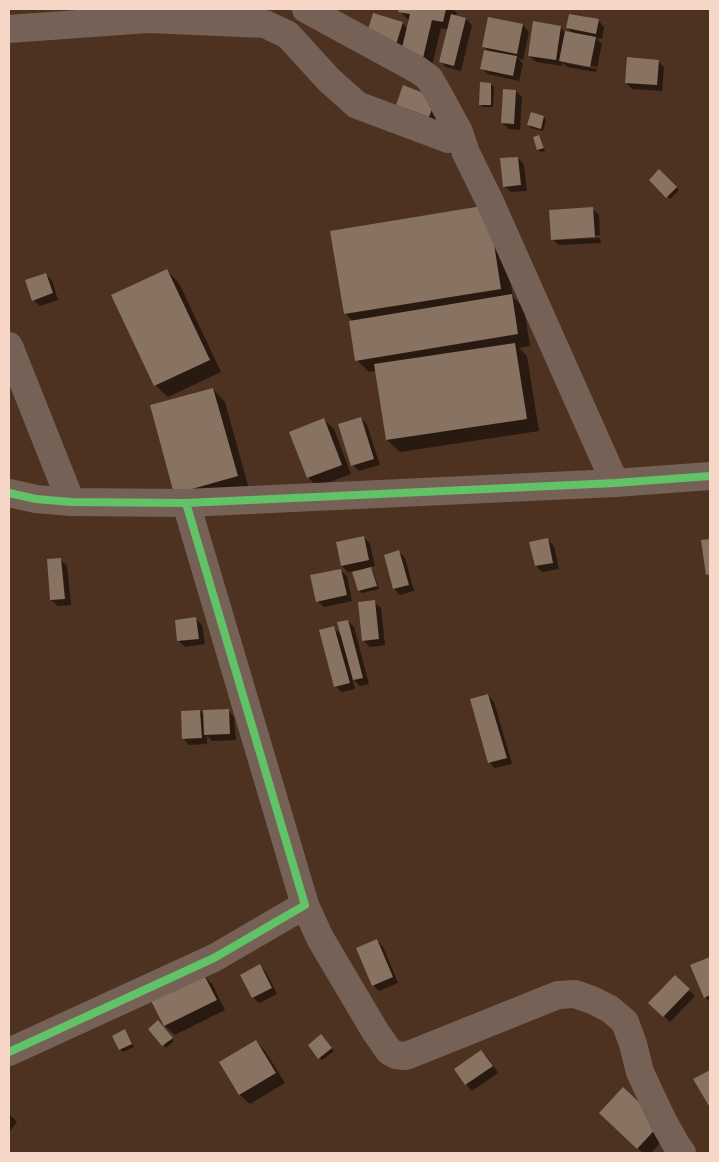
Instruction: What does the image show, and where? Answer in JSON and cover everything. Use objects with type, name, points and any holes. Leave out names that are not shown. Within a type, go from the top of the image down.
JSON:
[{"type":"street","points":[[306,9],[418,70],[429,78],[459,132],[466,153],[490,202],[615,484]]},
{"type":"street","points":[[9,29],[148,19],[265,24],[288,34],[329,80],[357,105],[448,140],[459,132]]},
{"type":"street","points":[[9,346],[71,502]]},
{"type":"street","points":[[9,493],[36,499],[71,502],[186,503],[615,484],[710,476]]},
{"type":"street","points":[[186,503],[305,906],[320,938],[375,1031],[389,1051],[396,1055],[406,1056],[558,995],[576,994],[610,1009],[625,1022],[640,1072],[663,1121],[682,1153]]},
{"type":"street","points":[[9,1052],[214,958],[305,906]]},
{"type":"building","points":[[399,9],[446,9],[443,22],[432,20],[423,58],[401,52],[410,14],[398,12]]},
{"type":"building","points":[[373,13],[403,22],[395,48],[365,39]]},
{"type":"building","points":[[451,14],[466,18],[454,66],[439,62]]},
{"type":"building","points":[[569,14],[599,19],[596,34],[566,28]]},
{"type":"building","points":[[488,17],[523,24],[517,54],[482,47]]},
{"type":"building","points":[[533,21],[561,26],[556,60],[528,56]]},
{"type":"building","points":[[565,31],[596,37],[590,67],[559,61]]},
{"type":"building","points":[[484,50],[517,56],[513,76],[480,69]]},
{"type":"building","points":[[627,57],[659,60],[657,85],[625,83]]},
{"type":"building","points":[[480,82],[491,83],[491,105],[479,105]]},
{"type":"building","points":[[403,85],[436,98],[429,117],[396,105]]},
{"type":"building","points":[[503,89],[516,90],[514,124],[501,123]]},
{"type":"building","points":[[531,112],[544,116],[541,129],[527,125]]},
{"type":"building","points":[[539,135],[544,148],[537,150],[533,137]]},
{"type":"building","points":[[518,157],[521,185],[503,187],[500,158]]},
{"type":"building","points":[[659,169],[677,187],[666,198],[649,180]]},
{"type":"building","points":[[488,205],[501,289],[344,314],[330,231]]},
{"type":"building","points":[[593,207],[595,237],[551,240],[549,210]]},
{"type":"building","points":[[167,269],[210,360],[154,386],[111,295]]},
{"type":"building","points":[[46,273],[53,293],[32,301],[25,280]]},
{"type":"building","points":[[512,294],[518,334],[355,361],[349,321]]},
{"type":"building","points":[[515,343],[527,419],[386,440],[374,364]]},
{"type":"building","points":[[213,388],[238,476],[174,494],[150,405]]},
{"type":"building","points":[[361,417],[374,459],[351,466],[338,424]]},
{"type":"building","points":[[324,418],[342,465],[307,478],[289,432]]},
{"type":"building","points":[[364,536],[369,560],[341,566],[336,542]]},
{"type":"building","points":[[548,538],[553,563],[535,566],[529,542]]},
{"type":"building","points":[[710,539],[710,574],[706,575],[701,540]]},
{"type":"building","points":[[399,550],[409,585],[393,589],[384,555]]},
{"type":"building","points":[[61,558],[65,599],[50,600],[47,559]]},
{"type":"building","points":[[371,567],[377,586],[358,591],[352,572]]},
{"type":"building","points":[[341,569],[347,595],[316,602],[310,575]]},
{"type":"building","points":[[375,600],[379,639],[362,641],[358,602]]},
{"type":"building","points":[[196,617],[199,639],[177,641],[175,620]]},
{"type":"building","points":[[348,620],[363,678],[353,680],[337,622]]},
{"type":"building","points":[[334,626],[350,683],[334,687],[319,630]]},
{"type":"building","points":[[488,694],[507,758],[488,763],[470,699]]},
{"type":"building","points":[[229,709],[230,734],[204,735],[203,710]]},
{"type":"building","points":[[200,710],[202,738],[182,739],[181,711]]},
{"type":"building","points":[[377,939],[393,977],[372,986],[356,948]]},
{"type":"building","points":[[710,957],[710,995],[704,998],[690,965]]},
{"type":"building","points":[[260,964],[272,988],[252,998],[240,975]]},
{"type":"building","points":[[203,973],[217,1000],[164,1026],[150,999]]},
{"type":"building","points":[[675,975],[690,989],[663,1017],[648,1003]]},
{"type":"building","points":[[158,1020],[173,1038],[162,1046],[148,1029]]},
{"type":"building","points":[[125,1029],[132,1044],[119,1050],[112,1036]]},
{"type":"building","points":[[321,1034],[332,1048],[318,1059],[308,1045]]},
{"type":"building","points":[[256,1040],[276,1073],[239,1095],[219,1062]]},
{"type":"building","points":[[481,1050],[493,1066],[465,1085],[454,1069]]},
{"type":"building","points":[[710,1070],[710,1105],[709,1106],[693,1079]]},
{"type":"building","points":[[623,1087],[661,1123],[637,1149],[599,1113]]},
{"type":"cycle path","points":[[9,493],[36,499],[71,502],[186,503],[615,483],[710,476]]},
{"type":"cycle path","points":[[9,1052],[214,958],[305,905],[186,503]]}]
